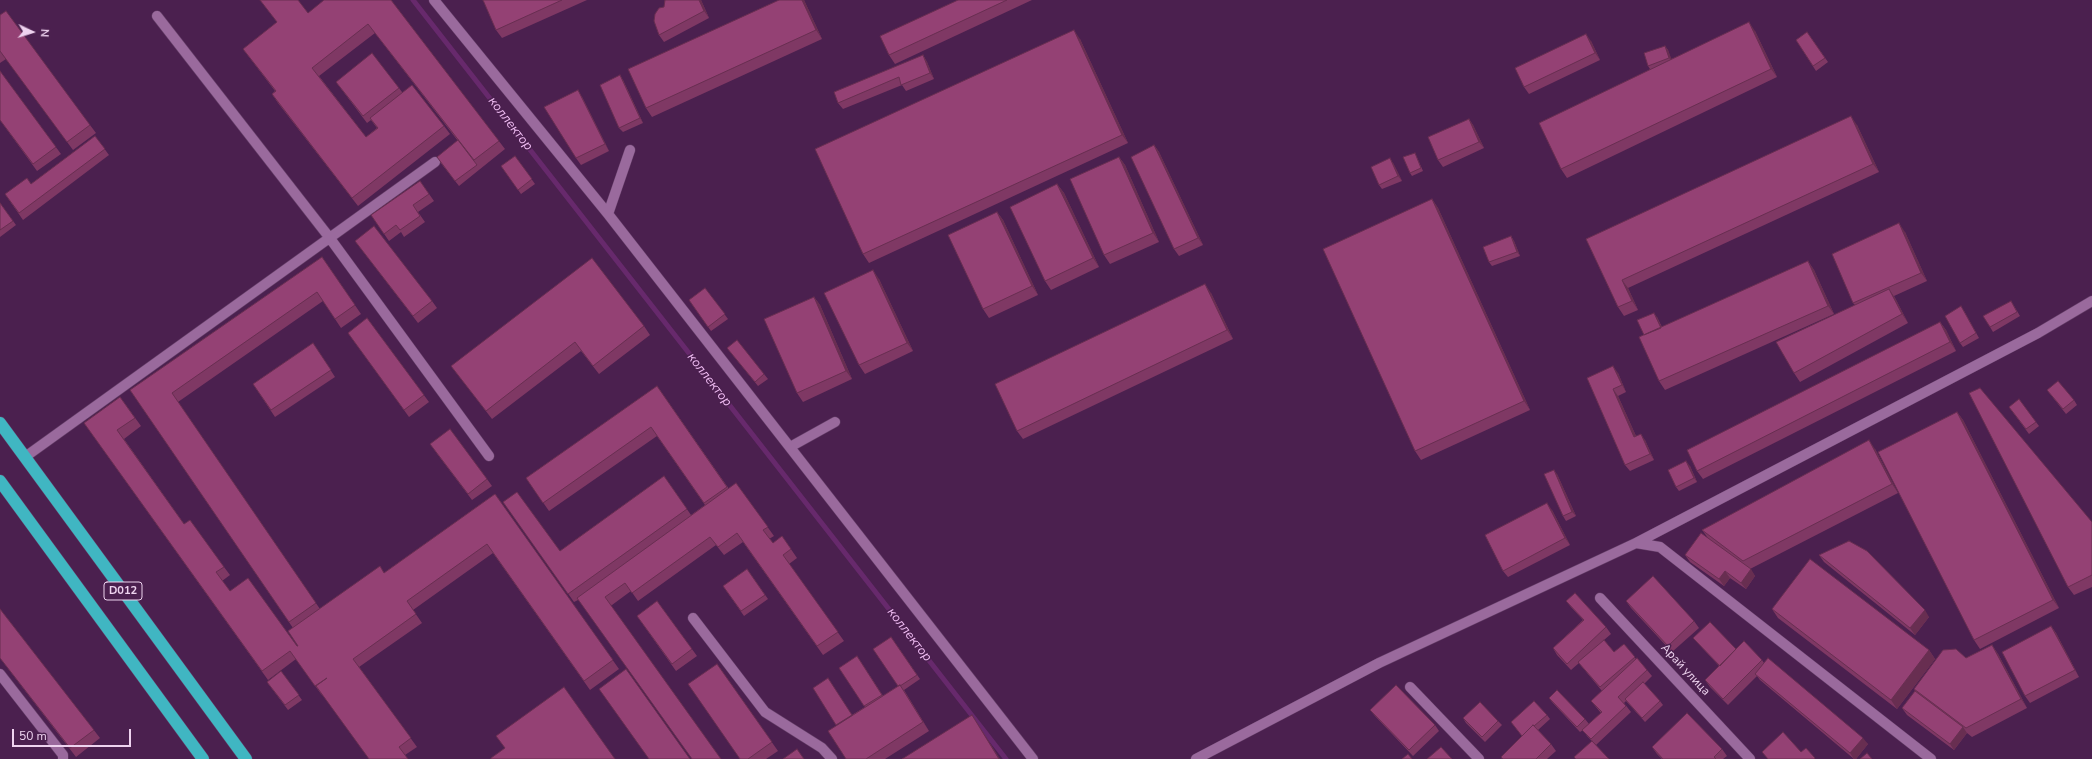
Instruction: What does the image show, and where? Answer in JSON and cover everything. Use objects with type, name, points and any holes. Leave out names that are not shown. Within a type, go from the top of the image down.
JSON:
[{"type":"highway","name":"D012","points":[[0,423],[246,759]]},
{"type":"highway","name":"D012","points":[[0,481],[203,759]]},
{"type":"street","points":[[434,0],[608,214],[1033,759]]},
{"type":"street","points":[[157,16],[328,237],[489,456]]},
{"type":"street","points":[[608,214],[630,150]]},
{"type":"street","points":[[25,457],[328,237],[435,162]]},
{"type":"street","points":[[1196,759],[1379,663],[1636,543],[2038,333],[2092,301]]},
{"type":"street","points":[[790,447],[835,422]]},
{"type":"street","points":[[1636,543],[1660,547],[1931,759]]},
{"type":"street","name":"Арай улица","points":[[1600,598],[1750,759]]},
{"type":"street","points":[[693,618],[765,712],[822,748],[832,759]]},
{"type":"street","points":[[0,674],[63,755],[64,759]]},
{"type":"street","points":[[1410,687],[1479,759]]},
{"type":"building","points":[[260,0],[298,0],[308,13],[324,0],[391,0],[499,141],[474,160],[368,24],[312,68],[366,137],[378,128],[370,118],[412,85],[444,126],[352,198],[272,94],[276,91],[243,49],[277,22]]},
{"type":"building","points":[[483,0],[562,0],[496,30]]},
{"type":"building","points":[[665,0],[699,0],[704,11],[659,35],[654,21],[655,14],[659,8],[664,7]]},
{"type":"building","points":[[779,0],[802,0],[816,30],[646,108],[628,69]]},
{"type":"building","points":[[958,0],[1007,0],[889,55],[880,36]]},
{"type":"building","points":[[6,11],[90,125],[67,142],[0,51],[0,15]]},
{"type":"building","points":[[1749,22],[1771,69],[1561,169],[1539,123]]},
{"type":"building","points":[[1074,30],[1122,135],[863,254],[815,149]]},
{"type":"building","points":[[1807,32],[1825,58],[1813,66],[1796,40]]},
{"type":"building","points":[[1586,34],[1595,53],[1524,87],[1515,68]]},
{"type":"building","points":[[1665,46],[1669,58],[1648,66],[1644,53]]},
{"type":"building","points":[[372,53],[399,88],[363,116],[336,82]]},
{"type":"building","points":[[923,55],[930,73],[901,85],[899,77],[838,103],[834,92]]},
{"type":"building","points":[[0,71],[56,147],[33,164],[0,120]]},
{"type":"building","points":[[620,75],[640,118],[619,128],[600,85]]},
{"type":"building","points":[[578,90],[605,144],[576,158],[544,107]]},
{"type":"building","points":[[1851,116],[1873,164],[1622,280],[1632,301],[1618,307],[1586,239]]},
{"type":"building","points":[[1469,119],[1479,142],[1438,160],[1428,137]]},
{"type":"building","points":[[95,136],[105,149],[19,213],[5,194],[27,178],[31,184]]},
{"type":"building","points":[[458,140],[477,165],[455,181],[437,157]]},
{"type":"building","points":[[1154,145],[1198,238],[1174,249],[1131,157]]},
{"type":"building","points":[[1415,153],[1421,168],[1410,173],[1403,157]]},
{"type":"building","points":[[515,156],[532,179],[518,190],[501,166]]},
{"type":"building","points":[[1119,157],[1153,233],[1104,255],[1070,179]]},
{"type":"building","points":[[1390,158],[1398,176],[1379,185],[1371,167]]},
{"type":"building","points":[[420,181],[429,194],[413,205],[420,216],[400,230],[396,225],[384,234],[371,215]]},
{"type":"building","points":[[1057,184],[1093,258],[1045,281],[1010,207]]},
{"type":"building","points":[[1432,199],[1524,401],[1415,451],[1323,249]]},
{"type":"building","points":[[0,203],[13,221],[0,230]]},
{"type":"building","points":[[997,212],[1032,286],[983,309],[948,235]]},
{"type":"building","points":[[1899,223],[1921,273],[1853,303],[1832,254]]},
{"type":"building","points":[[374,226],[432,301],[413,316],[355,241]]},
{"type":"building","points":[[1511,236],[1517,252],[1489,262],[1483,247]]},
{"type":"building","points":[[322,257],[355,305],[335,319],[317,292],[172,393],[316,603],[289,622],[130,390]]},
{"type":"building","points":[[592,258],[644,326],[593,366],[575,342],[486,411],[451,366]]},
{"type":"building","points":[[1808,261],[1828,306],[1659,381],[1639,337]]},
{"type":"building","points":[[873,270],[907,343],[859,365],[824,293]]},
{"type":"building","points":[[1205,284],[1227,330],[1017,431],[995,384]]},
{"type":"building","points":[[705,288],[725,314],[708,327],[689,300]]},
{"type":"building","points":[[1889,289],[1902,314],[1794,373],[1776,342]]},
{"type":"building","points":[[814,297],[846,371],[797,393],[764,319]]},
{"type":"building","points":[[2011,301],[2017,312],[1990,327],[1983,316]]},
{"type":"building","points":[[1961,306],[1976,333],[1960,343],[1945,316]]},
{"type":"building","points":[[1654,313],[1661,328],[1644,335],[1637,320]]},
{"type":"building","points":[[367,318],[424,395],[404,410],[348,333]]},
{"type":"building","points":[[1940,322],[1950,342],[1697,471],[1687,450]]},
{"type":"building","points":[[737,340],[764,374],[755,382],[727,348]]},
{"type":"building","points":[[313,343],[331,370],[271,410],[253,384]]},
{"type":"building","points":[[1613,366],[1622,385],[1613,389],[1634,437],[1641,434],[1650,454],[1625,465],[1587,378]]},
{"type":"building","points":[[2058,381],[2074,400],[2063,409],[2047,390]]},
{"type":"building","points":[[657,386],[727,487],[704,503],[651,427],[543,503],[526,478]]},
{"type":"building","points":[[1980,388],[2092,522],[2092,575],[2068,587],[1969,393]]},
{"type":"building","points":[[120,397],[135,418],[117,430],[184,524],[190,520],[224,567],[216,572],[230,591],[248,578],[297,646],[288,631],[380,566],[384,573],[495,494],[613,660],[584,681],[487,544],[407,601],[416,614],[353,659],[411,738],[399,747],[408,759],[369,759],[316,686],[327,678],[315,686],[290,651],[262,671],[84,423]]},
{"type":"building","points":[[2019,399],[2036,422],[2026,429],[2009,407]]},
{"type":"building","points":[[1957,412],[2053,600],[1974,640],[1878,452]]},
{"type":"building","points":[[450,429],[487,479],[468,494],[430,444]]},
{"type":"building","points":[[1869,440],[1892,484],[1743,561],[1702,530]]},
{"type":"building","points":[[1686,461],[1694,478],[1676,487],[1668,470]]},
{"type":"building","points":[[1554,470],[1572,512],[1563,516],[1544,474]]},
{"type":"building","points":[[664,476],[687,509],[568,594],[503,502],[517,492],[560,551]]},
{"type":"building","points":[[736,483],[768,527],[763,530],[773,543],[782,536],[791,549],[783,555],[838,632],[817,646],[737,533],[718,547],[710,537],[632,593],[625,583],[605,597],[721,759],[692,759],[577,598]]},
{"type":"building","points":[[1547,503],[1565,538],[1503,571],[1485,535]]},
{"type":"building","points":[[1701,533],[1751,569],[1741,583],[1725,571],[1719,579],[1685,555]]},
{"type":"building","points":[[1849,541],[1867,551],[1925,610],[1910,628],[1819,555]]},
{"type":"building","points":[[1810,559],[1929,650],[1891,700],[1772,609]]},
{"type":"building","points":[[747,569],[765,595],[741,611],[723,586]]},
{"type":"building","points":[[1653,576],[1694,621],[1668,646],[1626,601]]},
{"type":"building","points":[[1575,593],[1606,627],[1567,664],[1553,648],[1584,620],[1566,601]]},
{"type":"building","points":[[657,601],[692,649],[672,664],[637,616]]},
{"type":"building","points":[[0,609],[94,730],[70,748],[0,658]]},
{"type":"building","points":[[1710,622],[1736,649],[1720,666],[1693,638]]},
{"type":"building","points":[[2051,626],[2075,670],[2025,696],[2002,652]]},
{"type":"building","points":[[891,637],[917,675],[900,686],[898,686],[873,649]]},
{"type":"building","points":[[1604,640],[1614,652],[1624,644],[1635,657],[1600,687],[1578,662]]},
{"type":"building","points":[[1744,641],[1762,660],[1723,699],[1705,680]]},
{"type":"building","points":[[1992,645],[2021,699],[1966,728],[1914,689],[1943,650],[1956,649],[1966,658]]},
{"type":"building","points":[[857,656],[882,695],[864,706],[839,668]]},
{"type":"building","points":[[1637,658],[1647,670],[1618,697],[1626,706],[1591,739],[1582,730],[1602,712],[1591,701]]},
{"type":"building","points":[[1768,658],[1863,738],[1850,753],[1755,674]]},
{"type":"building","points":[[717,664],[772,742],[748,759],[740,759],[688,684]]},
{"type":"building","points":[[626,669],[690,759],[649,759],[599,689]]},
{"type":"building","points":[[281,671],[299,695],[285,705],[267,682]]},
{"type":"building","points":[[828,678],[852,715],[836,725],[813,688]]},
{"type":"building","points":[[1643,682],[1660,701],[1642,718],[1625,699]]},
{"type":"building","points":[[900,685],[923,722],[866,759],[846,759],[828,731]]},
{"type":"building","points":[[1396,685],[1435,725],[1409,750],[1370,710]]},
{"type":"building","points":[[564,687],[615,759],[491,759],[505,748],[496,736]]},
{"type":"building","points":[[1557,690],[1585,719],[1577,727],[1549,698]]},
{"type":"building","points":[[1915,691],[1963,727],[1950,744],[1902,708]]},
{"type":"building","points":[[1534,701],[1547,715],[1534,726],[1533,725],[1522,736],[1511,722]]},
{"type":"building","points":[[1480,702],[1498,721],[1482,737],[1463,718]]},
{"type":"building","points":[[1687,713],[1722,749],[1714,757],[1716,759],[1663,759],[1652,747]]},
{"type":"building","points":[[972,715],[999,759],[902,759]]},
{"type":"building","points":[[1533,725],[1551,744],[1536,759],[1503,759],[1501,757]]},
{"type":"building","points":[[1783,732],[1801,752],[1806,748],[1815,758],[1768,759],[1762,752]]},
{"type":"building","points":[[1592,741],[1609,759],[1576,759],[1574,757]]},
{"type":"building","points":[[1441,747],[1452,759],[1427,759]]},
{"type":"building","points":[[797,749],[804,759],[783,759]]},
{"type":"building","points":[[1867,753],[1872,759],[1860,759]]},
{"type":"building","points":[[1408,754],[1412,759],[1402,759]]},
{"type":"waterway","name":"коллектор","points":[[413,0],[1006,759]]}]
